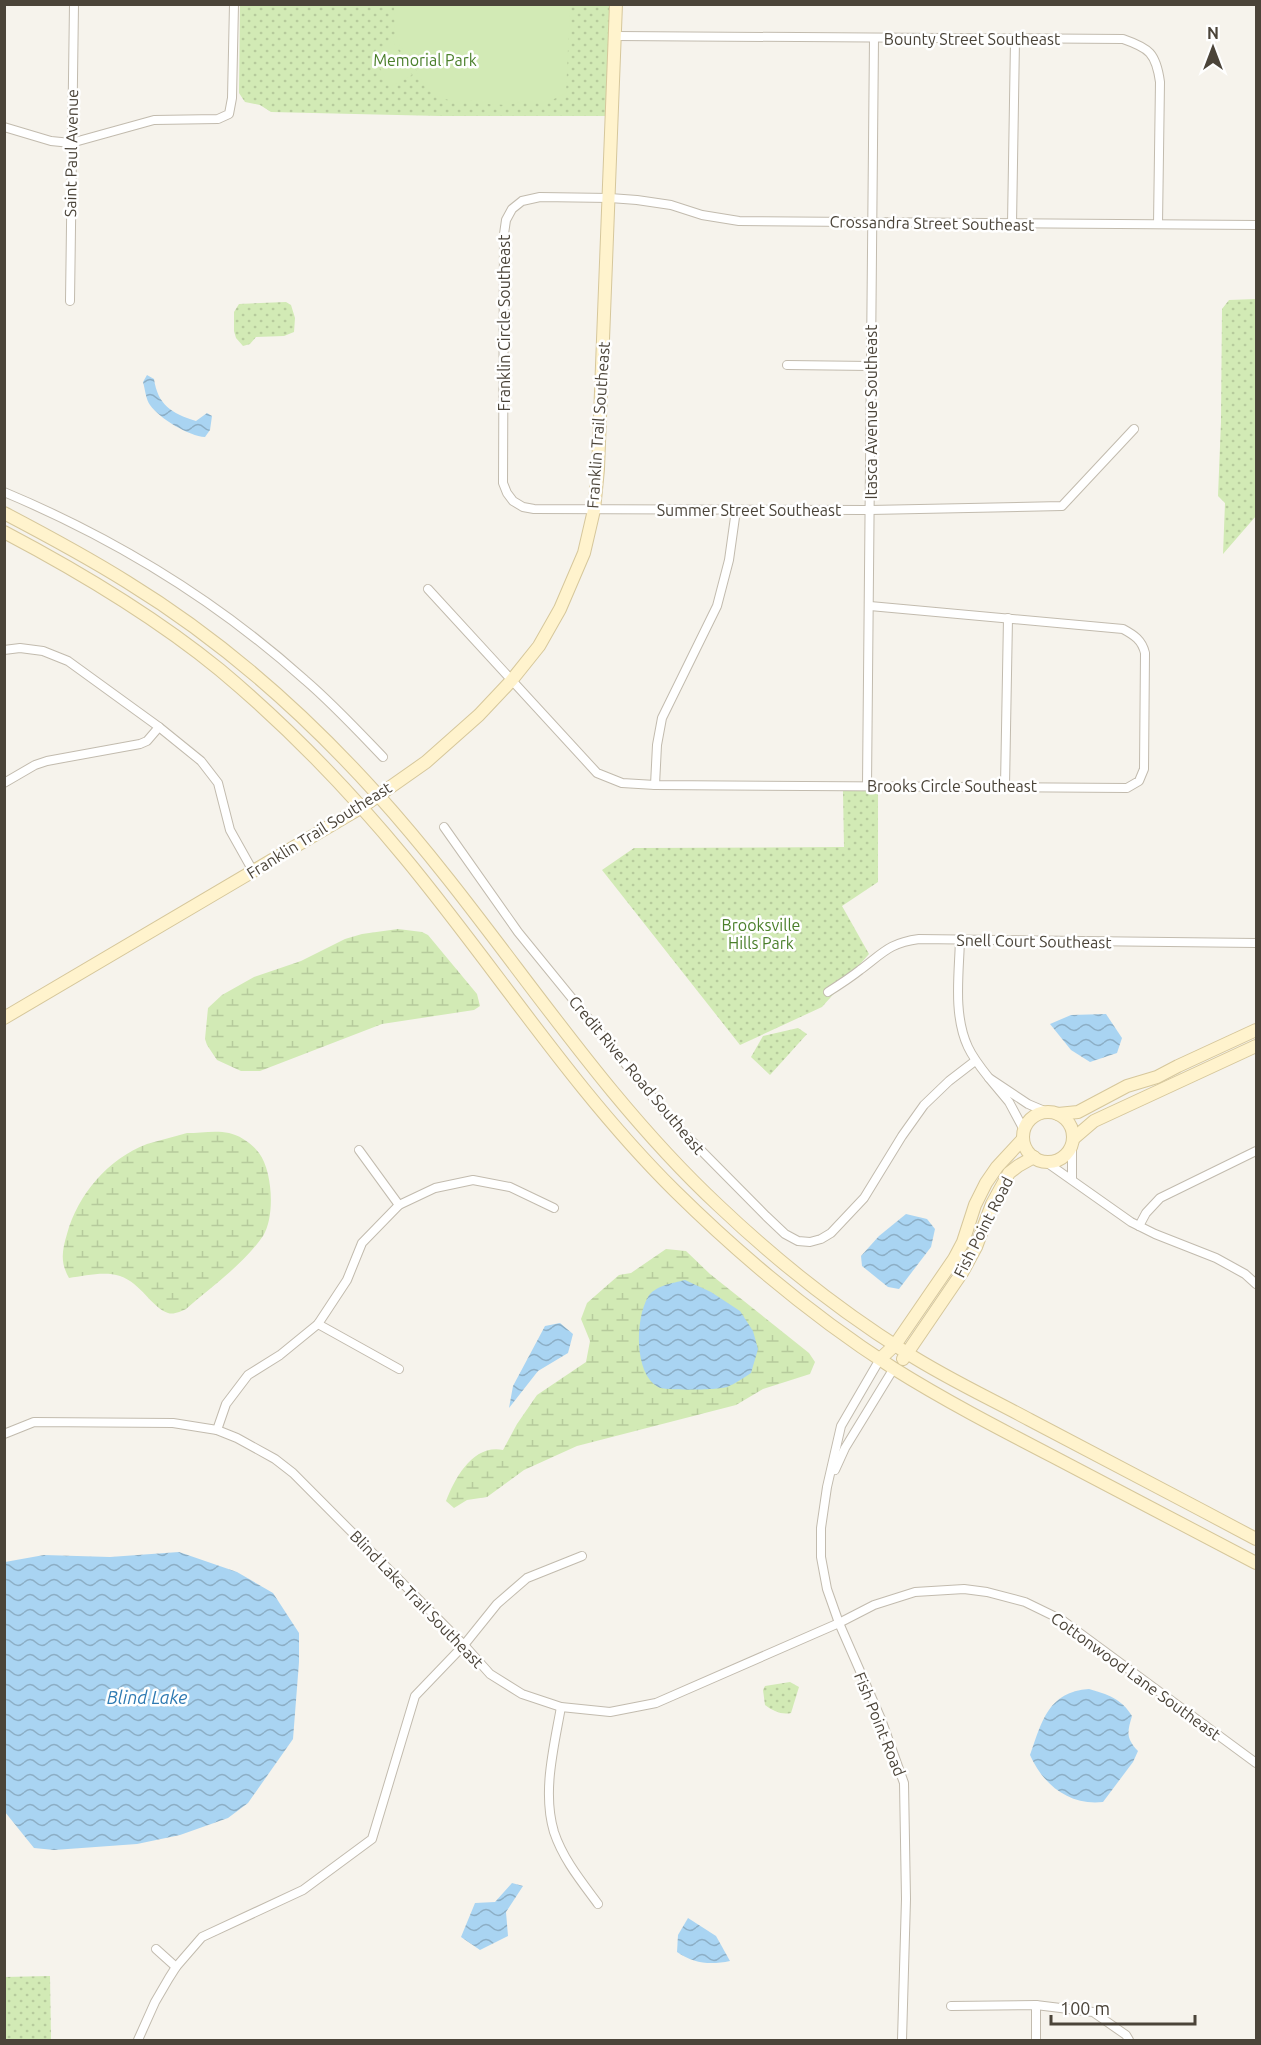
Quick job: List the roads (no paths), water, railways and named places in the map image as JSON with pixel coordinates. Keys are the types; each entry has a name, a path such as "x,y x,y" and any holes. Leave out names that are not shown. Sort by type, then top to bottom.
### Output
{"main road":[{"name":"Franklin Trail Southeast","path":"4,1018 362,807 426,762 479,715 511,681 539,646 560,609 584,552 594,510 598,469 610,198 616,4"},
{"path":"4,513 129,583 193,627 264,683 296,712 378,795 423,848 628,1111 687,1175 785,1264 908,1354 1257,1539"},
{"path":"4,532 118,597 156,622 219,669 300,744 362,807 407,861 612,1124 706,1221 764,1273 880,1359 970,1413 1257,1563"},
{"path":"1257,1030 1178,1065 1157,1077 1127,1086 1078,1112 1052,1113 1033,1117 1024,1134 1025,1146 1040,1160 1059,1159 1064,1156 1072,1142 1094,1121 1257,1047"},
{"path":"1052,1113 1069,1124 1072,1142"},
{"name":"Fish Point Road","path":"880,1359 895,1345 954,1259 986,1183 1024,1134"},
{"name":"Fish Point Road","path":"894,1368 908,1354 927,1322 963,1271 976,1247 992,1204 1009,1173 1018,1166 1040,1160"}],"street":[{"name":"Saint Paul Avenue","path":"70,301 74,4"},
{"path":"4,127 51,141 71,143 154,120 218,119 229,114 232,103 234,4"},
{"name":"Bounty Street Southeast","path":"616,36 1123,39 1149,50 1158,64 1160,82 1158,224"},
{"name":"Itasca Avenue Southeast","path":"867,786 874,38"},
{"path":"1012,224 1015,40"},
{"name":"Franklin Circle Southeast","path":"513,501 504,483 504,234 506,220 512,209 522,201 540,197 610,198"},
{"name":"Crossandra Street Southeast","path":"610,198 670,205 702,215 740,221 1257,225"},
{"path":"787,365 871,366"},
{"name":"Summer Street Southeast","path":"513,501 523,507 534,509 594,510 870,510 1062,506 1134,429"},
{"path":"4,492 143,561 204,600 306,680 383,757"},
{"path":"655,784 657,745 662,718 717,606 729,560 736,510"},
{"name":"Brooks Circle Southeast","path":"428,589 597,772 622,783 1127,788 1139,782 1144,769 1145,653 1143,645 1135,635 1123,629 870,606"},
{"path":"1005,786 1008,618"},
{"path":"4,650 20,648 43,651 68,661 159,727 201,761 218,783 230,830 254,871"},
{"path":"4,783 35,765 47,761 140,744 147,741 159,727"},
{"name":"Credit River Road Southeast","path":"444,827 518,932 672,1121 765,1216 785,1234 798,1241 810,1242 831,1233 864,1198 924,1105 949,1081 975,1061"},
{"name":"Snell Court Southeast","path":"828,992 860,971 890,946 918,939 1257,943"},
{"path":"960,940 960,1023 967,1045 975,1061 1009,1102 1024,1134"},
{"path":"989,1078 1028,1104 1052,1113"},
{"path":"1072,1142 1072,1179"},
{"path":"359,1150 399,1205"},
{"path":"1139,1226 1146,1213 1160,1198 1257,1151"},
{"path":"1040,1160 1072,1179 1139,1226 1216,1258 1245,1274 1257,1284"},
{"path":"217,1430 226,1404 248,1375 280,1355 318,1324 347,1280 362,1243 399,1205 435,1188 473,1180 510,1186 554,1208"},
{"path":"318,1324 399,1369"},
{"name":"Fish Point Road","path":"880,1359 841,1426 827,1487 822,1528 822,1557 827,1589 839,1623 884,1728 904,1784 906,1899 902,2040"},
{"name":"Fish Point Road","path":"827,1487 845,1448 894,1368"},
{"name":"Blind Lake Trail Southeast","path":"4,1434 34,1422 173,1423 217,1430 256,1448 293,1473 490,1674 522,1694 561,1707 610,1712 656,1703 839,1623"},
{"path":"138,2040 155,2002 176,1967 202,1937 303,1890 372,1839 416,1696 464,1646 497,1604 527,1578 582,1556"},
{"name":"Cottonwood Lane Southeast","path":"839,1623 874,1605 915,1592 964,1589 1010,1596 1062,1620 1257,1763"},
{"path":"561,1707 549,1790 554,1831 572,1870 598,1904"},
{"path":"156,1949 176,1967"},
{"path":"951,2006 1036,2005 1093,2012 1126,2035 1129,2040"},
{"path":"1036,2005 1036,2040"}],"water":[{"path":"147,375 154,379 162,402 179,415 196,421 207,413 212,416 210,430 205,437 183,430 168,421 150,405 143,382"},
{"path":"1106,1014 1122,1038 1117,1053 1090,1062 1071,1050 1050,1024 1071,1015"},
{"path":"906,1214 927,1219 935,1229 931,1247 899,1289 888,1287 862,1266 861,1256 879,1236"},
{"path":"685,1280 711,1292 740,1311 753,1331 758,1349 751,1373 727,1387 692,1390 663,1388 650,1380 644,1371 639,1332 648,1297 659,1288"},
{"path":"560,1323 573,1334 568,1353 538,1371 509,1408 513,1386 545,1326"},
{"name":"Blind Lake","path":"179,1552 237,1572 273,1593 299,1633 293,1739 248,1803 228,1818 180,1835 137,1844 54,1850 34,1848 5,1812 5,1562 44,1555 110,1557"},
{"path":"1089,1689 1114,1698 1128,1710 1132,1716 1130,1739 1138,1751 1133,1762 1103,1802 1080,1801 1059,1791 1042,1776 1030,1755 1043,1720 1055,1702 1075,1691"},
{"path":"512,1883 523,1886 506,1912 508,1936 480,1950 461,1937 475,1903 495,1902"},
{"path":"688,1918 716,1936 730,1961 703,1962 690,1959 677,1952 678,1935"}],"park label":[{"name":"Memorial Park","path":"425,60"},
{"name":"Brooksville Hills Park","path":"761,934"}]}
